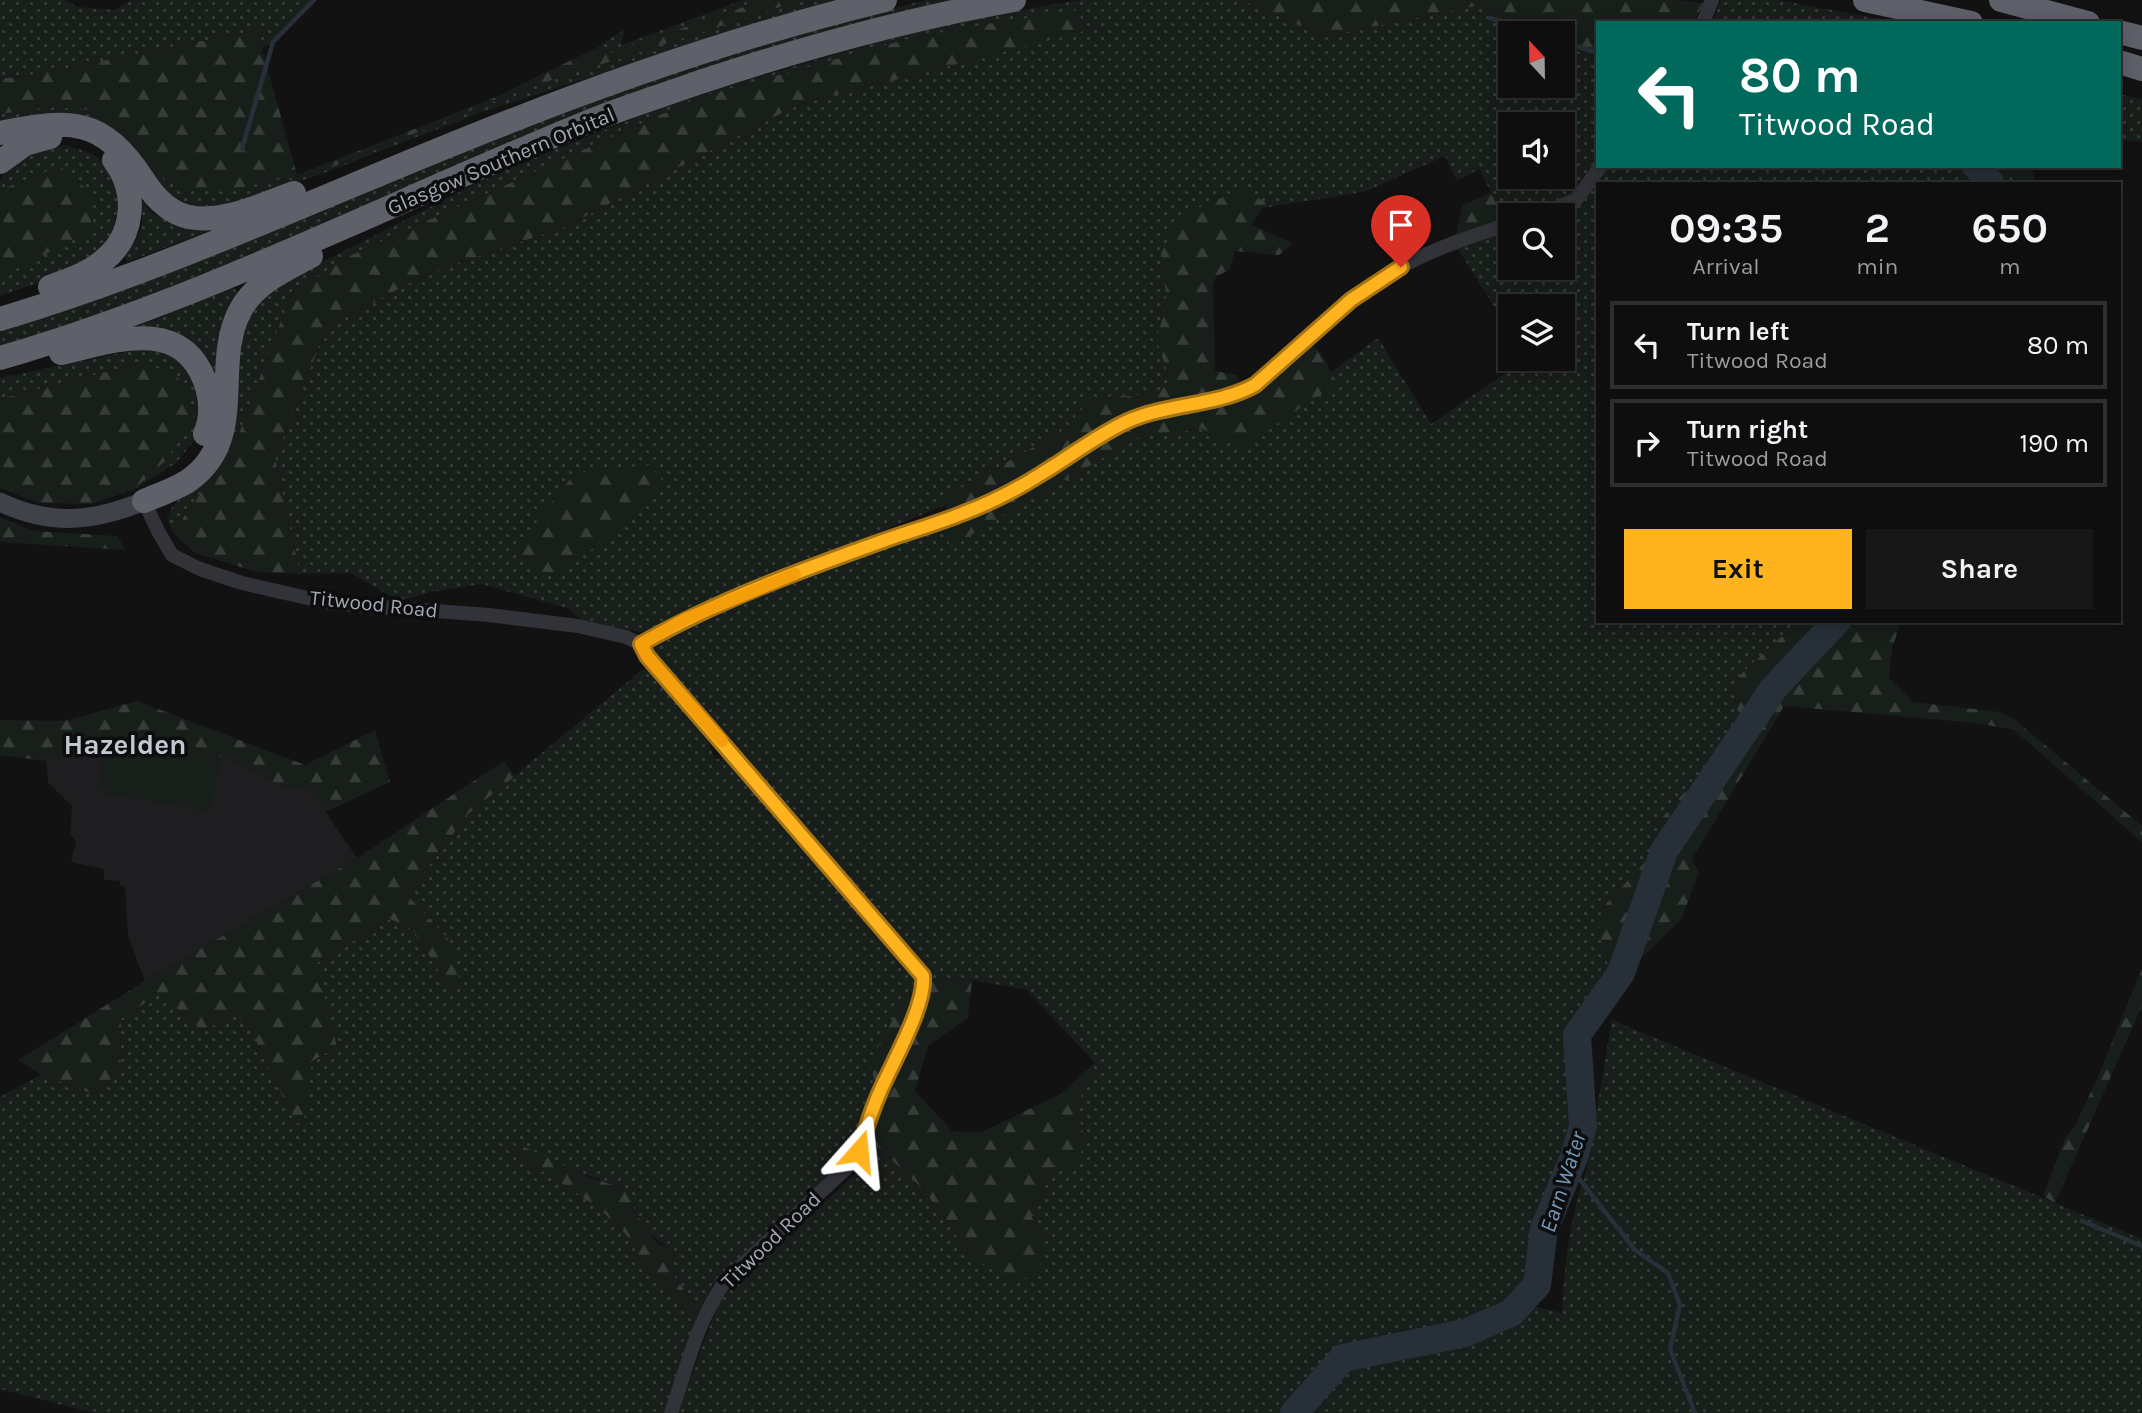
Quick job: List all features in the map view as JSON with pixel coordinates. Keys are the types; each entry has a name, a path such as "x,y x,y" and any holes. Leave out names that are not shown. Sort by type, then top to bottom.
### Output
{"highway":[{"name":"Glasgow Southern Orbital","path":"0,319 99,287 180,256 497,126 689,57 796,23 885,0"},
{"name":"Glasgow Southern Orbital","path":"0,358 72,335 196,289 585,123 751,65 909,22 1014,0"},
{"path":"1865,0 1962,21"},
{"path":"2001,0 2080,21"},
{"path":"2121,33 2142,38"},
{"path":"2121,63 2142,69"},
{"path":"0,133 65,124 99,133 126,156 163,204 181,214 203,218 234,212 497,126"},
{"path":"0,162 16,149 34,140 62,136 85,141 105,152 121,169 130,194 130,207 129,221 122,238 114,252 103,262 75,277 0,306"},
{"path":"144,501 189,481 215,450 226,419 230,342 240,310 262,284 460,176"},
{"path":"0,365 149,337 178,346 192,358 208,390 211,415 208,427 203,441 187,460 144,501"}],"street":[{"path":"1704,21 1712,0"},
{"path":"1568,203 1576,200 1600,168"},
{"path":"641,644 685,619 745,593 881,541 961,514 1040,475 1127,422 1164,408 1241,393 1255,385 1351,300 1397,269 1498,229"},
{"path":"0,502 33,515 72,519 112,513 144,501"},
{"name":"Titwood Road","path":"144,501 172,555 200,569 242,583 329,603 489,615 578,625 641,644 647,656 923,976 924,987 917,1011 878,1096 859,1151 853,1161 727,1279 718,1291 671,1413"}],"shaded area":[{"path":"108,735 222,757 284,787 311,790 357,858 145,981 128,936 125,887 120,885 120,881 104,880 104,869 71,862 76,841 70,835 72,806 48,782 46,761 93,748"}],"green space":[{"path":"0,0 65,0 78,7 115,10 131,0 314,0 273,42 262,48 257,30 38,74 0,79"},
{"path":"743,0 764,0 611,53 596,48 625,29 621,45"},
{"path":"764,0 802,0 524,89 320,172 217,192 179,187 152,172 116,130 90,110 51,107 0,114 0,79 38,74 257,30 297,175 496,97 596,48 611,53"},
{"path":"802,0 838,0 482,112 321,174 240,201 197,209 177,202 118,137 0,126 0,114 47,108 83,108 108,123 152,172 270,182 320,172 524,89"},
{"path":"925,0 961,0 275,245 120,307 0,347 0,332 126,289 525,126 718,56"},
{"path":"1080,0 1241,0 1326,36 1481,5 1506,21 1498,21 1498,98 1575,98 1575,50 1596,56 1596,162 1572,195 1550,203 1498,203 1498,206 1479,169 1457,181 1445,156 1364,192 1262,208 1266,202 1161,254 1167,304 1157,339 1170,380 1160,392 1092,398 1064,430 946,497 946,505 681,612 656,628 640,632 583,621 567,608 481,584 431,592 399,601 351,573 300,574 275,459 326,328 426,274 565,227 797,105 1089,29 1075,11 700,97 350,256 291,294 237,439 173,533 167,518 172,507 214,462 238,336 267,290 501,171 682,99 908,33"},
{"path":"1241,0 1676,0 1703,3 1695,21 1596,21 1596,56 1575,50 1575,21 1506,21 1481,5 1326,36"},
{"path":"1721,0 1778,0 1890,21 1713,21"},
{"path":"1075,10 1089,30 797,105 565,227 426,274 326,328 275,459 300,574 257,572 195,553 173,533 237,439 291,294 350,256 700,97 915,37"},
{"path":"2121,94 2142,99 2142,142 2121,140"},
{"path":"67,145 97,157 109,169 117,194 116,220 112,233 99,254 91,260 67,272 0,296 0,180 21,160 38,152"},
{"path":"59,166 88,193 92,209 89,232 0,277 0,190"},
{"path":"1609,168 1960,168 1969,182 1598,182"},
{"path":"1988,168 2032,168 2035,182 1998,182"},
{"path":"1596,185 1596,623 1796,623 1739,676 1735,706 1743,720 1718,762 1714,759 1661,819 1649,859 1603,907 1603,942 1611,978 1572,1031 1577,1112 1572,1144 1537,1230 1526,1285 1514,1301 1562,1313 1569,1242 1586,1172 1612,1020 2142,1239 2142,1413 677,1413 721,1297 853,1176 875,1145 924,1190 972,1257 1042,1238 1032,1217 1054,1163 1086,1142 1076,1110 1095,1063 1027,990 972,980 932,979 718,724 655,655 654,648 687,624 948,525 950,546 1146,433 1177,433 1201,428 1336,383 1331,372 1378,338 1431,424 1508,371 1575,371 1575,294 1498,294 1498,313 1458,249 1498,235 1498,280 1575,280 1575,207"},
{"path":"1240,190 1267,202 1251,225 1293,243 1279,255 1235,251 1229,270 1216,277 1213,285 1215,371 1237,375 1241,392 1305,339 1321,353 1337,383 1240,449 1201,428 1177,433 1146,433 950,547 945,497 1064,430 1092,397 1160,392 1170,379 1156,339 1167,304 1161,254 1177,221 1193,210"},
{"path":"1491,192 1498,206 1498,222 1456,237 1462,206"},
{"path":"137,194 153,214 215,229 127,262 125,257 136,240 142,221"},
{"path":"232,287 239,293 220,332 216,374 201,350 181,336 157,330 130,328 154,320"},
{"path":"149,347 174,353 202,390 198,436 176,463 133,490 165,461 134,365 0,399 0,378"},
{"path":"134,365 160,368 169,372 177,377 188,394 194,420 165,461 133,490 91,504 39,503 0,488 0,399"},
{"path":"649,465 667,486 560,574 533,570 518,552 540,516 575,473"},
{"path":"0,517 34,531 117,536 126,550 0,542"},
{"path":"1796,623 1900,623 1892,649 1889,678 1913,702 2000,712 2014,719 2142,826 2142,842 2014,730 1977,723 1784,706 1692,859 1699,872 1681,920 1637,962 1611,978 1603,942 1597,936 1603,907 1648,859 1661,819 1714,759 1718,761 1743,720 1735,706 1739,676"},
{"path":"648,665 704,731 715,759 730,758 921,979 855,1126 861,1131 845,1160 712,1286 700,1311 667,1266 676,1252 666,1247 644,1226 626,1189 504,1145 604,1213 620,1228 632,1243 638,1258 695,1324 664,1413 94,1413 0,1389 0,1097 41,1075 93,1094 120,1072 121,1019 160,992 202,1031 235,1014 249,1026 296,1123 312,1061 337,1047 316,963 390,919 412,929 449,987 450,941 407,895 468,814"},
{"path":"137,701 305,765 375,730 390,782 325,812 311,791 284,787 222,757 108,735 93,748 46,761 0,755 0,720 64,721"},
{"path":"108,735 222,757 210,812 97,792"},
{"path":"504,761 515,776 468,814 407,895 450,941 460,982 449,987 412,929 390,919 317,963 337,1047 312,1061 304,1120 296,1124 249,1026 235,1014 202,1031 160,993 121,1019 120,1072 93,1094 41,1075 18,1060 145,981 357,858"},
{"path":"2142,968 2142,1006 2055,1203 2043,1196 2065,1138 2075,1125 2097,1079"},
{"path":"915,979 972,980 968,1018 928,1046 915,1091 952,1131 980,1133 1060,1094 1095,1063 1076,1110 1086,1142 1072,1170 1054,1164 1032,1217 1042,1238 1040,1272 1014,1283 972,1257 924,1190 855,1126 875,1081 869,1063"},
{"path":"503,1145 522,1146 589,1177 626,1189 638,1200 633,1210 656,1242 676,1252 667,1267 700,1311 695,1324 638,1258 632,1243 620,1228 604,1213"}],"waterway":[{"path":"242,149 273,42 314,0"},
{"path":"1490,18 1499,21"},
{"path":"1575,46 1596,52"},
{"name":"Earn Water","path":"1978,168 1989,182"},
{"name":"Earn Water","path":"1294,1413 1343,1358 1465,1333 1511,1313 1537,1285 1544,1229 1574,1157 1583,1126 1577,1035 1621,973 1664,851 1773,689 1835,623"},
{"path":"1570,1167 1635,1250 1668,1273 1680,1305 1670,1349 1695,1413"},
{"path":"2082,1221 2142,1246"}],"slow traffic":[{"path":"722,741 647,656 641,644 685,619 795,574"}],"district":[{"name":"Hazelden","path":"125,744"}],"route":[{"path":"859,1151 878,1096 917,1011 924,987 923,976 647,656 641,644 685,619 745,593 881,541 961,514 1040,475 1127,422 1164,408 1241,393 1278,366 1351,300 1401,267"}]}
